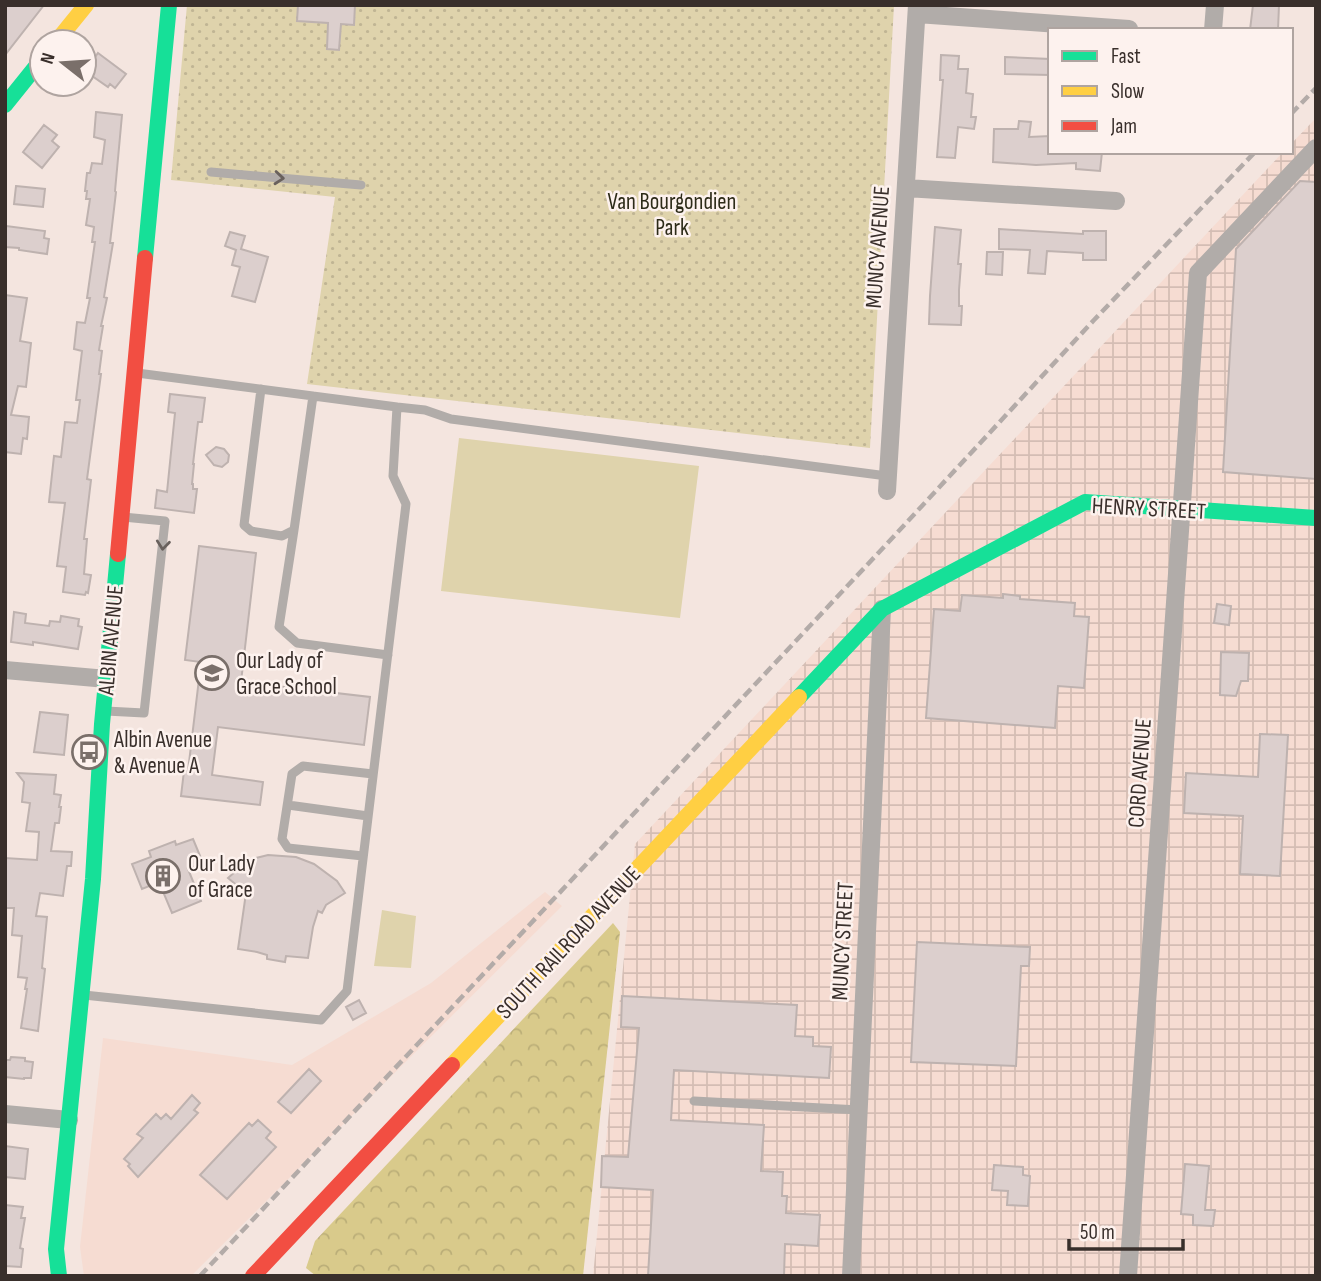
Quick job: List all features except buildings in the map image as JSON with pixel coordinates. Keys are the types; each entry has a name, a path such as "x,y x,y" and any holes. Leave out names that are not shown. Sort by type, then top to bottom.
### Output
{"street":[{"path":"67,28 86,5"},
{"name":"ALBIN AVENUE","path":"59,1276 56,1249 93,878 103,710 169,5"},
{"path":"1213,28 1215,5"},
{"path":"917,10 1118,28"},
{"name":"MUNCY AVENUE","path":"887,484 917,10"},
{"path":"5,105 28,76"},
{"name":"CORD AVENUE","path":"1128,1276 1198,273 1316,148"},
{"path":"906,188 1116,201"},
{"name":"HENRY STREET","path":"882,609 1086,502 1316,518"},
{"name":"MUNCY STREET","path":"851,1276 882,609"},
{"name":"SOUTH RAILROAD AVENUE","path":"253,1276 882,609"},
{"path":"5,670 107,679"},
{"path":"5,1114 69,1120"}],"lane":[{"path":"211,172 361,185"},
{"path":"135,373 425,410 451,419 887,484"},
{"path":"261,389 244,525 251,531 282,536 294,530"},
{"path":"313,396 279,628 297,643 388,655"},
{"path":"82,995 321,1020 347,991 406,504 393,476 397,407"},
{"path":"103,710 144,713 165,521 121,517"},
{"path":"363,856 288,848 282,839 292,774 303,766 373,774"},
{"path":"288,805 368,816"},
{"path":"694,1101 859,1110"}],"shaded area":[{"path":"1316,118 1316,1276 593,1276 635,844 1281,154 1293,154 1293,142"},
{"path":"545,892 562,906 191,1276 84,1276 80,1247 103,1038 292,1065 431,983"}],"green space":[{"name":"Van Bourgondien Park","path":"187,5 894,5 870,448 307,384 335,197 171,180"},
{"path":"459,438 699,466 680,618 441,591"},
{"path":"382,910 416,916 411,968 374,966"},
{"path":"613,923 620,932 583,1276 316,1276 306,1268 315,1241"}],"railway":[{"path":"1293,112 1316,88"},
{"path":"200,1276 1094,320 1253,154"}],"traffic: fast":[{"path":"145,258 169,5"},
{"path":"5,105 28,76"},
{"path":"799,697 882,609 1085,502 1316,518"},
{"path":"59,1276 56,1249 93,879 102,724 118,554"}],"traffic: slow":[{"path":"67,28 86,5"},
{"path":"452,1065 799,697"}],"traffic: jam":[{"path":"118,554 145,258"},
{"path":"253,1276 452,1065"}],"place":[{"name":"Our Lady of Grace School","path":"212,673"},
{"name":"Albin Avenue & Avenue A","path":"89,752"},
{"name":"Our Lady of Grace","path":"163,876"}]}
